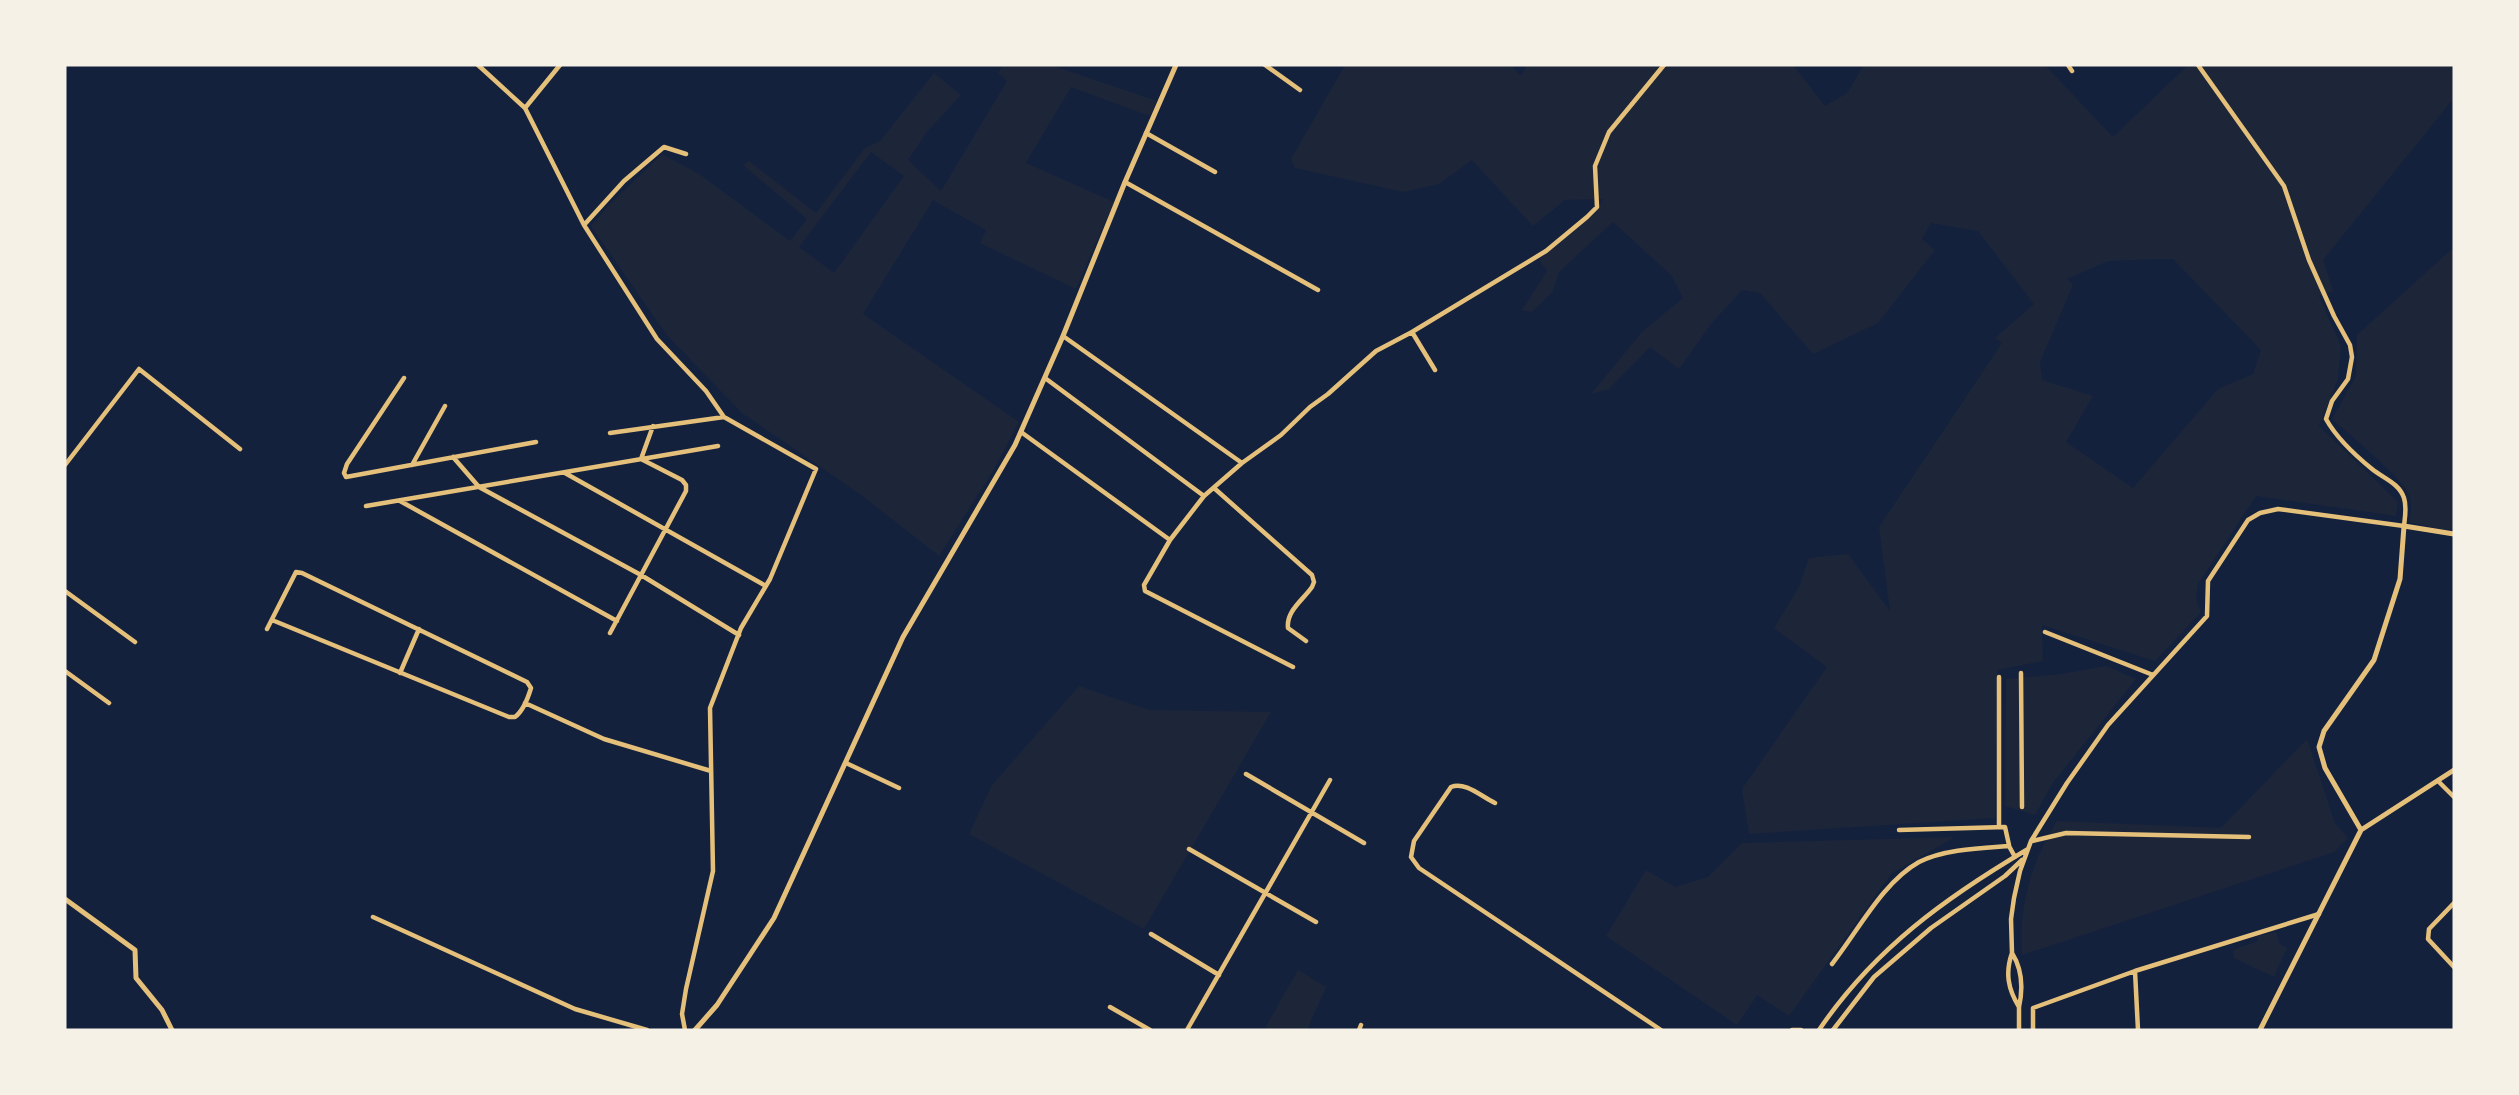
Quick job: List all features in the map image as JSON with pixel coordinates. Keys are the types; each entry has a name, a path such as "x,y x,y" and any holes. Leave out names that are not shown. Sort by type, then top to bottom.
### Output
{"street":[{"path":"478,65 525,107 584,225 657,340 706,391 724,417 816,469 766,586 739,635 710,708 713,877 686,989 682,1014 685,1030"},
{"path":"525,107 559,65"},
{"path":"695,1030 717,1005 774,918 903,637 1021,432 1176,65"},
{"path":"1265,65 1300,90"},
{"path":"1293,667 1145,591 1144,584 1170,540 1205,496 1242,463 1282,435 1310,407 1376,351 1546,251 1587,217 1597,207 1595,166 1609,132 1664,65"},
{"path":"2068,65 2072,71"},
{"path":"2198,65 2284,186 2309,260 2350,345 2352,357 2348,379 2332,401 2326,419 2331,428 2371,468 2395,485 2401,492 2406,508 2400,579 2374,660 2324,732 2319,747 2325,768 2361,830"},
{"path":"1146,133 1215,172"},
{"path":"584,225 624,181 664,147 686,154"},
{"path":"1125,182 1318,290"},
{"path":"1412,332 1435,370"},
{"path":"1063,337 1242,463"},
{"path":"65,465 139,369 240,449"},
{"path":"404,378 347,464 344,473 346,477 536,442"},
{"path":"1045,378 1205,496"},
{"path":"412,465 446,406"},
{"path":"610,433 724,417"},
{"path":"640,459 653,426"},
{"path":"1021,432 1170,540"},
{"path":"366,506 718,446"},
{"path":"453,457 479,487 641,575 739,635"},
{"path":"610,633 684,497 686,485 682,480 640,459"},
{"path":"564,472 766,586"},
{"path":"1214,488 1312,575 1312,587 1287,621 1288,628 1306,641"},
{"path":"399,500 617,621"},
{"path":"2019,1007 2010,992 2008,964 2012,953 2011,919 2014,898 2031,842 2067,783 2108,725 2207,616 2208,581 2248,520 2260,513 2278,509 2454,534"},
{"path":"267,629 296,572 309,575 527,682 531,688 520,713 509,717 272,620"},
{"path":"65,591 135,642"},
{"path":"400,673 419,629"},
{"path":"2045,632 2153,675"},
{"path":"65,671 109,703"},
{"path":"2021,673 2022,807"},
{"path":"1999,677 1999,827"},
{"path":"525,702 604,739 710,771"},
{"path":"846,763 899,788"},
{"path":"2260,1030 2361,830 2454,770"},
{"path":"1245,774 1364,842"},
{"path":"1187,1030 1330,780"},
{"path":"2438,781 2454,797"},
{"path":"1495,803 1465,787 1451,787 1414,841 1411,857 1661,1030"},
{"path":"1899,830 2005,827 2009,846 2015,857"},
{"path":"2031,842 2066,833 2249,837"},
{"path":"1832,964 1899,876 1922,861 1966,849 2009,846"},
{"path":"1189,849 1317,922"},
{"path":"1819,1030 1842,996 1881,955 1916,924 1982,876 2028,849"},
{"path":"1833,1030 1874,977 1931,928 2005,876 2025,857"},
{"path":"65,898 135,950 136,978 162,1010 172,1030"},
{"path":"2454,903 2429,929 2428,939 2454,967"},
{"path":"2033,1030 2033,1008 2135,971 2319,914"},
{"path":"373,917 575,1009 647,1030"},
{"path":"1151,934 1219,975"},
{"path":"2012,953 2018,962 2021,979 2019,1030"},
{"path":"2135,971 2138,1030"},
{"path":"1110,1007 1150,1030"},
{"path":"1792,1030 1801,1030"}],"shaded area":[{"path":"1003,65 1051,65 1157,101 1150,116 1071,87 1026,163 1114,202 1076,289 980,243 986,230 933,200 863,314 1019,422 993,471 939,556 860,494 742,413 666,334 591,226 662,154 699,174 790,241 807,219 743,165 749,161 816,213 865,148 880,141 934,73 961,95 926,133 908,160 941,191 1007,81 998,73","holes":["871,152 904,176 834,273 799,247"]},
{"path":"1345,65 1510,65 1521,76 1527,65 1793,65 1825,106 1847,93 1864,65 2045,65 2113,137 2188,65 2454,65 2454,98 2323,260 2333,291 2319,296 2341,346 2338,379 2319,426 2398,502 2396,516 2256,496 2198,584 2196,599 2201,612 2155,661 2042,625 2043,661 1997,670 1995,818 1749,834 1742,789 1827,667 1774,628 1799,587 1809,558 1848,554 1890,611 1879,527 2002,343 1995,338 2034,304 1978,231 1931,223 1922,239 1935,250 1878,323 1813,354 1760,293 1742,290 1711,324 1679,369 1650,347 1609,389 1591,394 1642,332 1683,298 1672,276 1613,222 1559,272 1553,291 1532,312 1522,310 1547,271 1539,260 1597,211 1603,199 1565,200 1533,226 1472,160 1439,184 1403,192 1295,168 1291,159","holes":["2173,259 2261,350 2253,374 2218,389 2133,488 2066,442 2093,396 2042,380 2040,362 2073,285 2067,279 2108,261"]},
{"path":"2454,247 2454,529 2443,530 2409,522 2411,501 2404,487 2332,419 2356,376 2357,335"},
{"path":"2106,666 2136,679 2052,784 2035,815 2005,806 2006,679 2061,674"},
{"path":"1079,686 1149,710 1271,712 1144,929 969,834 992,785"},
{"path":"2307,739 2335,823 2348,838 2334,852 2022,955 2022,920 2029,885 2040,852 2057,821 2221,828"},
{"path":"1955,837 1892,873 1789,1016 1757,995 1737,1025 1606,936 1646,870 1675,887 1708,877 1742,843"},
{"path":"2276,932 2280,944 2287,948 2274,977 2234,958 2233,950 2258,941 2257,936"},
{"path":"1298,970 1326,987 1307,1030 1264,1030"}]}
